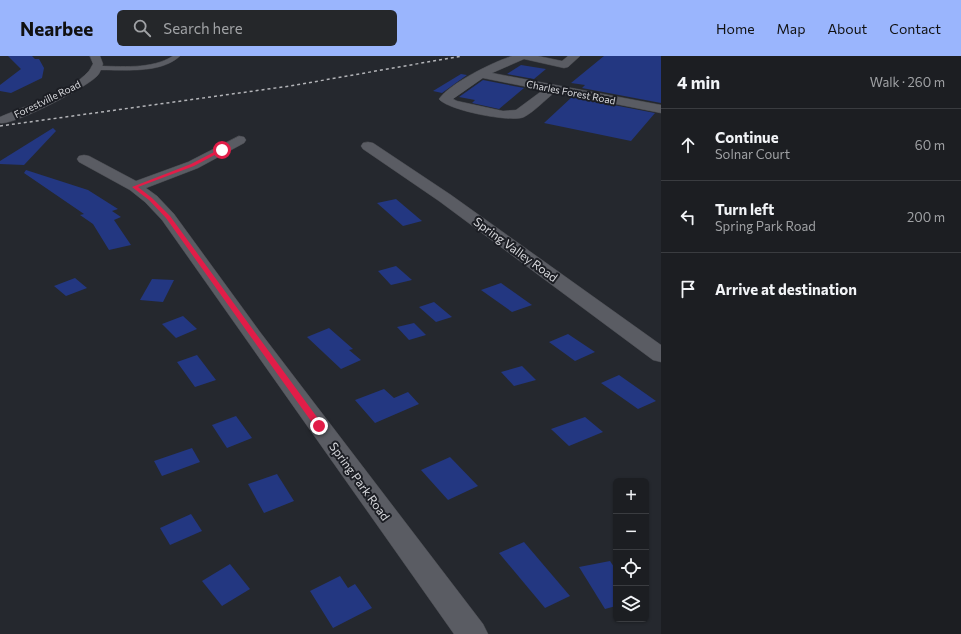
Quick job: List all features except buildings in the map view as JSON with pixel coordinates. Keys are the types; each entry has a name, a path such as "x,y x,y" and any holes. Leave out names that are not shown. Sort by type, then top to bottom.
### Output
{"street":[{"path":"554,88 523,112 515,115 503,115 453,104 445,99 481,74 508,60 523,56 564,65 575,56"},
{"name":"Forestville Road","path":"3,120 47,101 80,84 93,74 96,62"},
{"name":"Charles Forest Road","path":"481,74 661,109"},
{"path":"135,187 193,165 239,140"},
{"name":"Spring Valley Road","path":"368,146 445,198 661,355"},
{"name":"Spring Park Road","path":"84,159 135,187 150,199 168,217 253,336 472,634"}],"lane":[{"path":"96,62 153,66 172,60 177,56"}],"railway":[{"path":"0,126 290,86 462,56"}],"route":[{"path":"222,150 193,165 135,187 150,199 168,217 319,426"}]}
